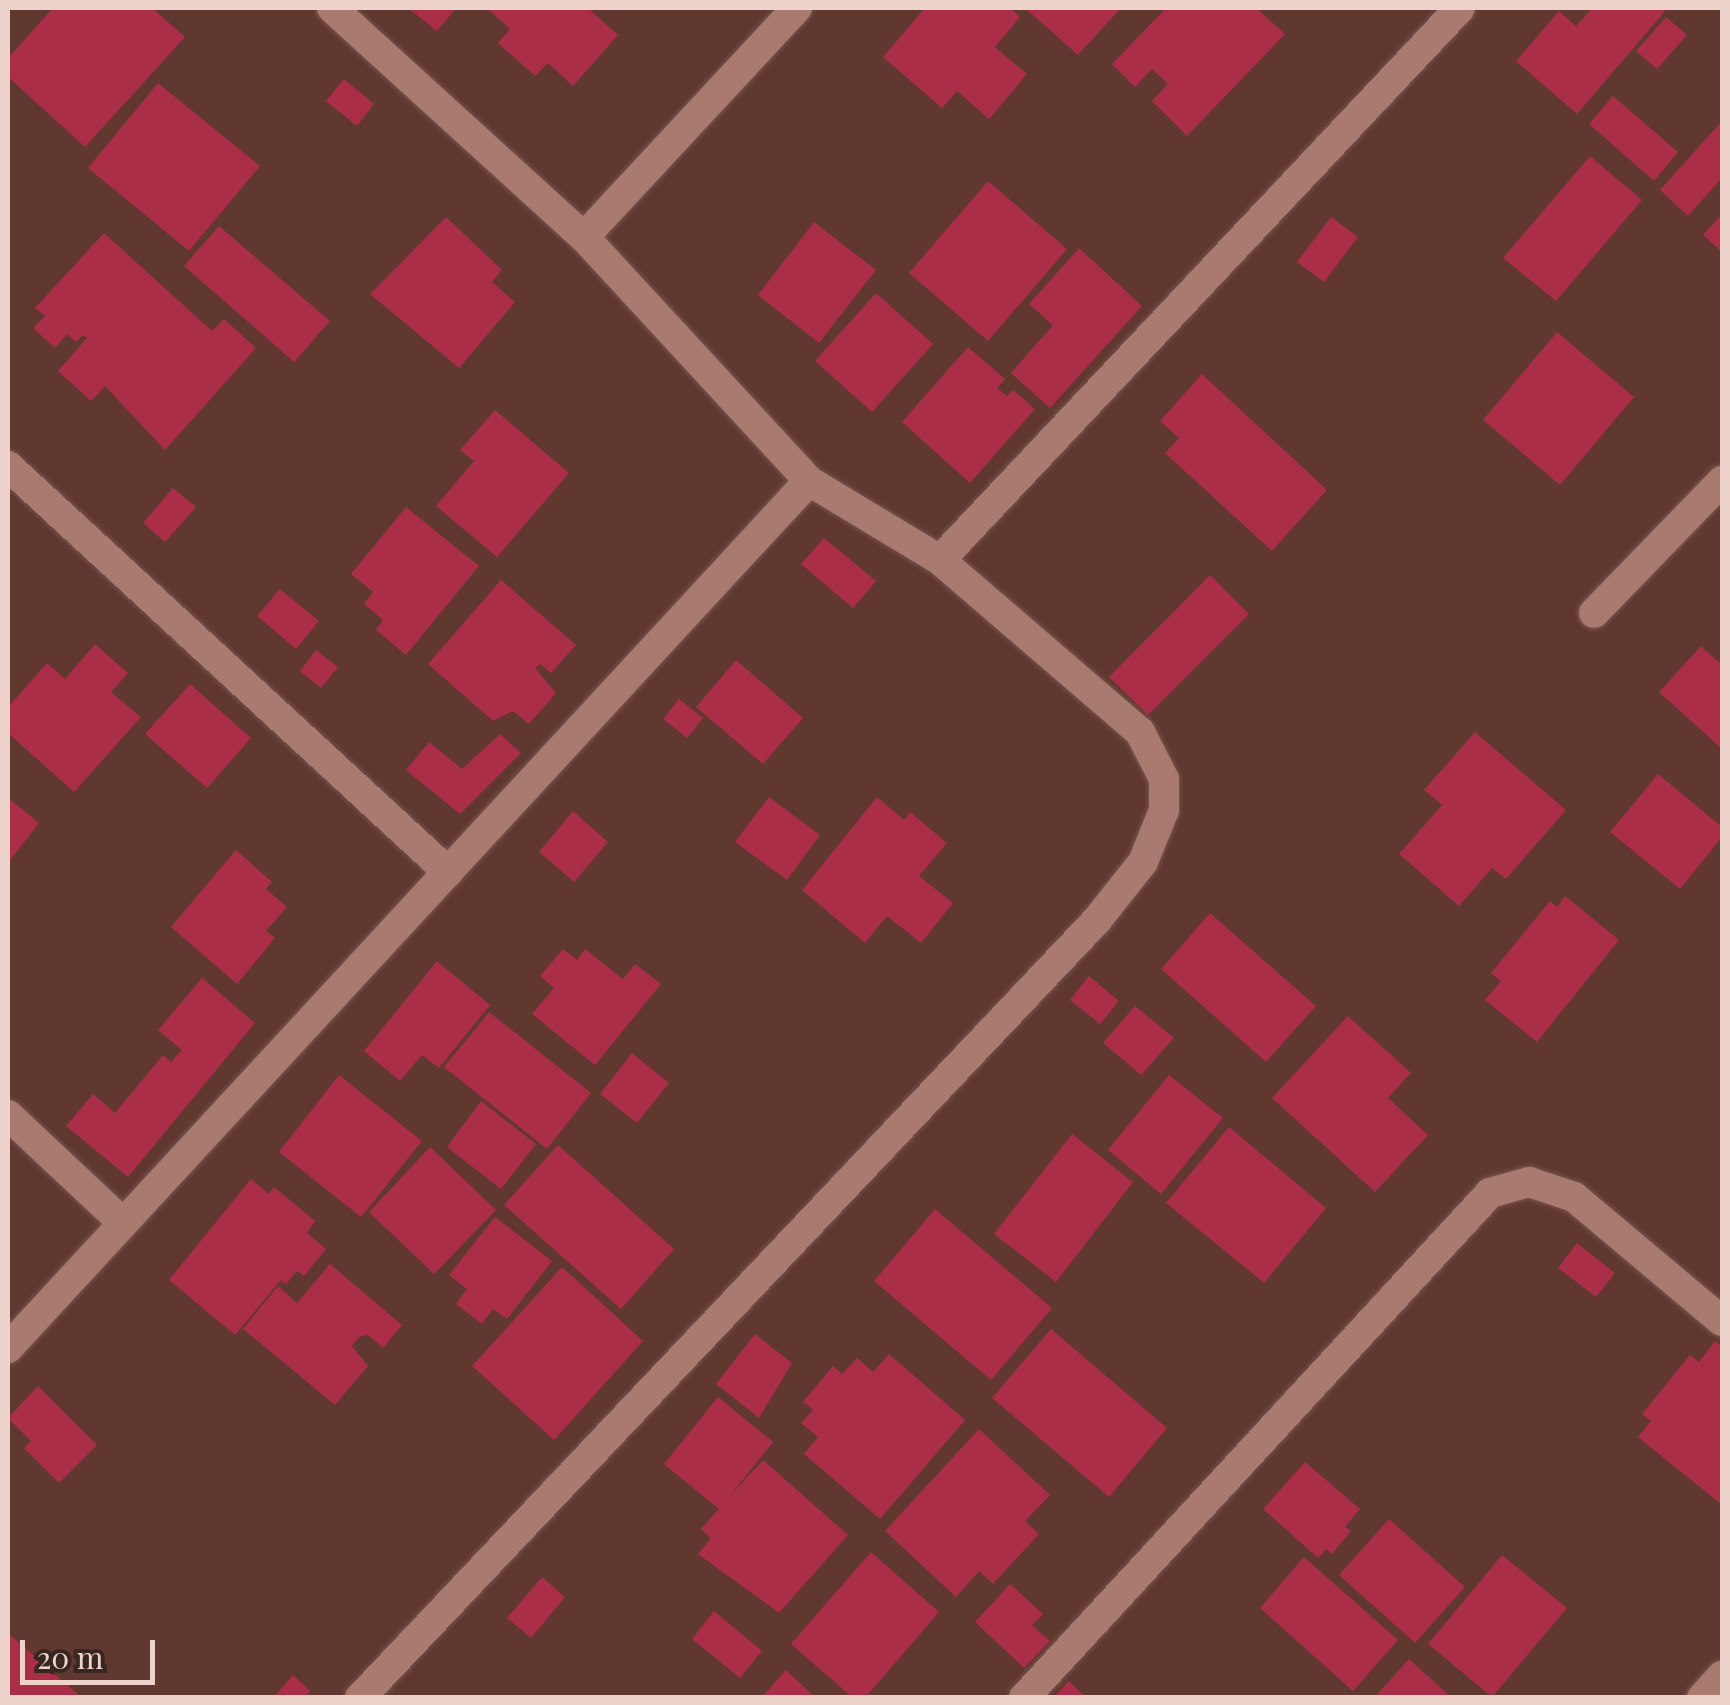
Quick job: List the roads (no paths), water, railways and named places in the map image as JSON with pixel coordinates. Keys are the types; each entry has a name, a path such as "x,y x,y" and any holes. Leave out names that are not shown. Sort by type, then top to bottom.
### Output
{"street":[{"path":"332,8 584,237 808,480 940,560 1140,732 1164,780 1164,810 1143,862 1084,934 360,1698"},
{"path":"584,237 797,8"},
{"path":"940,560 1460,8"},
{"path":"8,466 448,872"},
{"path":"8,1348 808,480"},
{"path":"1594,613 1722,481"},
{"path":"8,1115 122,1222"},
{"path":"1024,1698 1490,1193 1529,1182 1574,1197 1722,1321"},
{"path":"1702,1698 1722,1676"}]}
